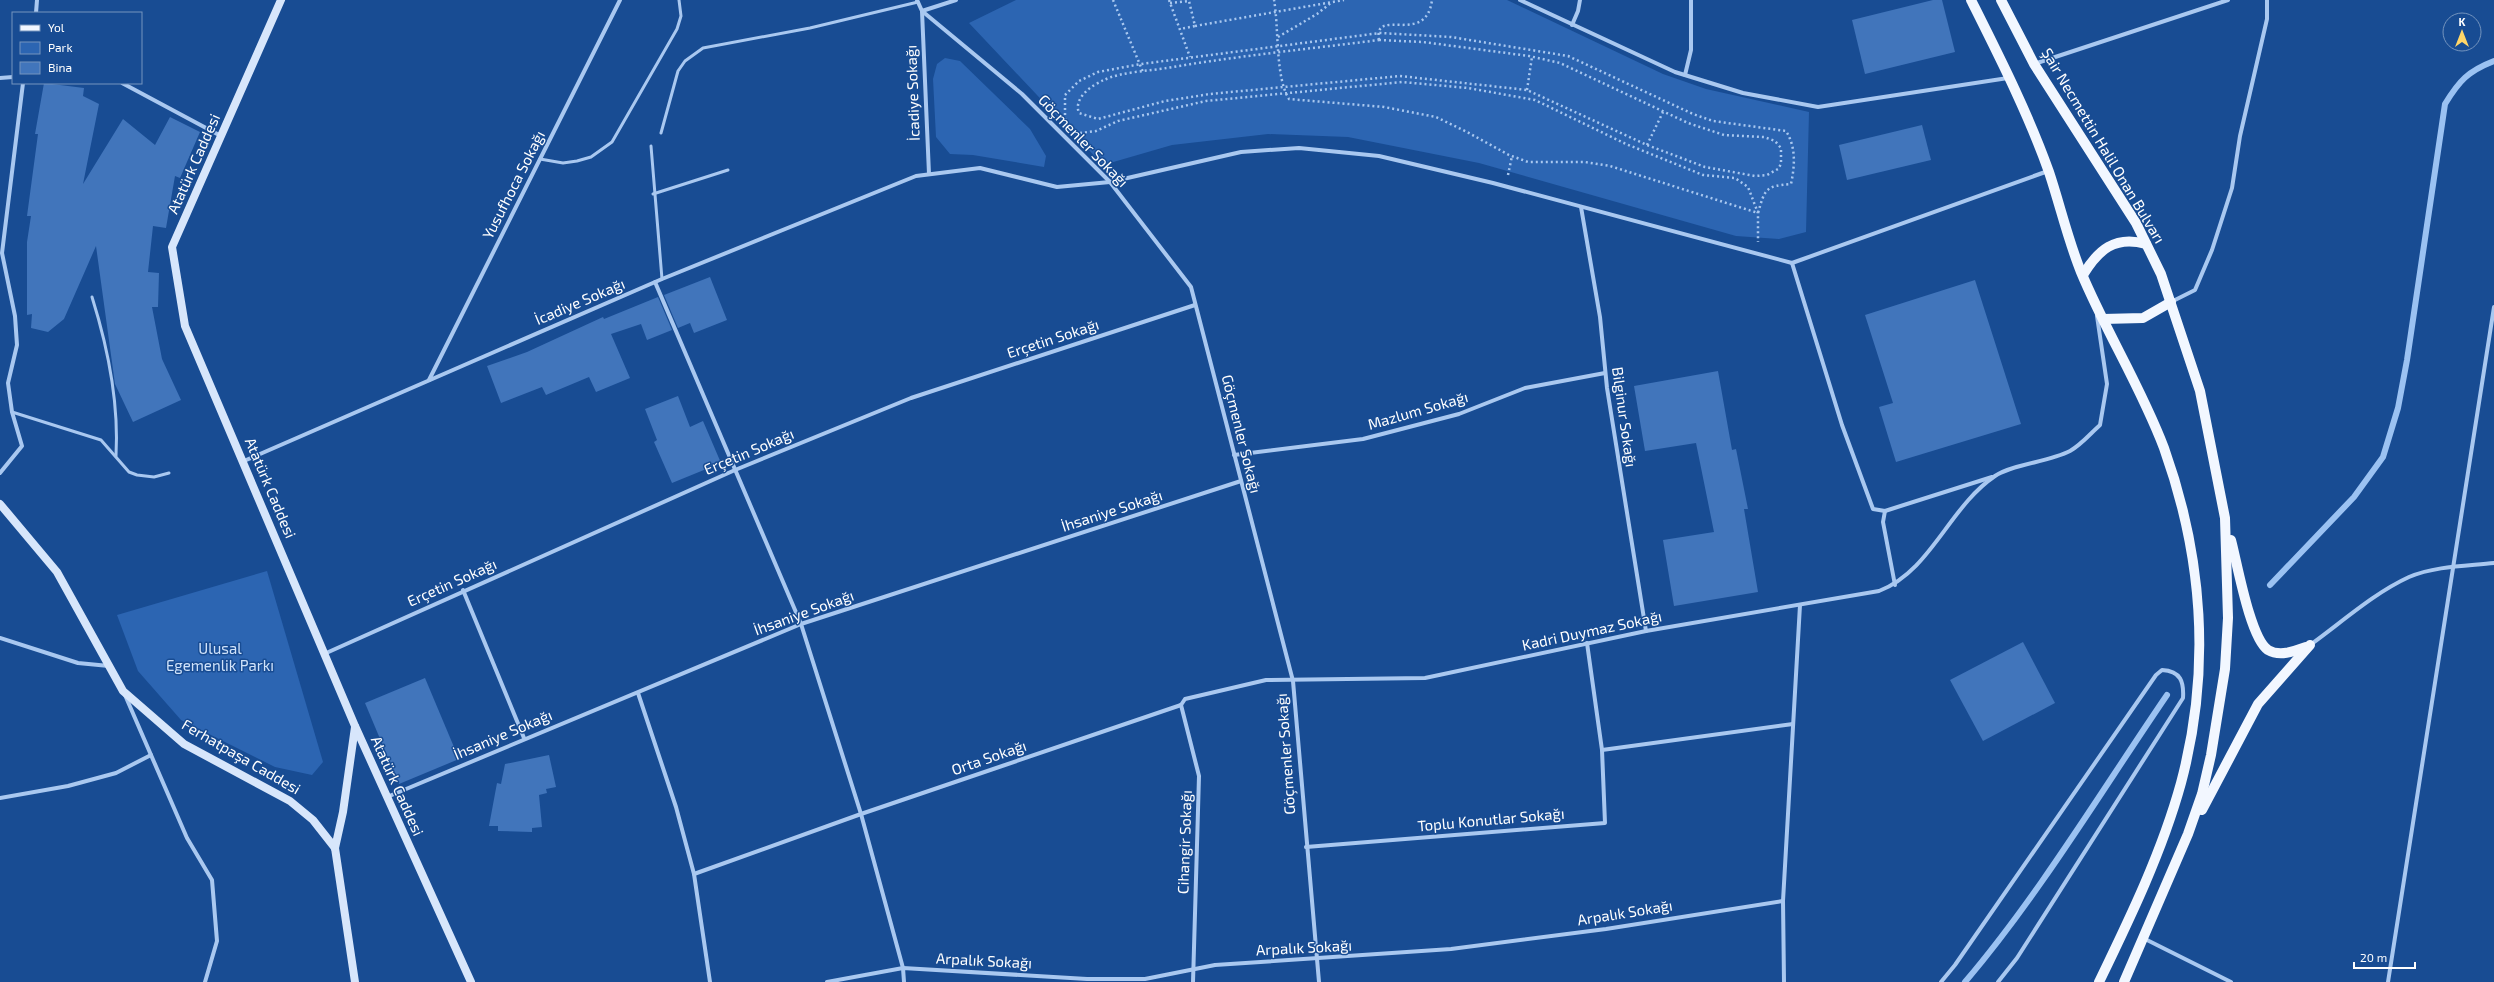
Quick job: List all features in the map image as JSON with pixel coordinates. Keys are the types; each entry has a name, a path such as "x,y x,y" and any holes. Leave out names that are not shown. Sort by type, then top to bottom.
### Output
{"main road":[{"name":"Atatürk Caddesi","path":"281,0 172,247 185,326 244,461 355,726 471,982"},
{"path":"1971,0 2010,77 2048,171 2083,275 2096,306 2149,413 2176,486 2194,558 2199,601 2199,666 2196,708 2181,784 2146,878 2100,982"},
{"name":"Şair Necmettin Halil Onan Bulvarı","path":"2001,0 2034,64 2132,217 2161,274 2200,392 2225,518 2228,618 2225,669 2211,755 2202,794 2188,834 2145,939 2124,982"},
{"path":"2083,275 2094,257 2105,248 2119,242 2134,240 2146,244"},
{"path":"2103,319 2143,318 2171,302"},
{"name":"Ferhatpaşa Caddesi","path":"0,504 57,572 123,691 184,744 290,801 313,820 335,848 355,982"},
{"path":"2225,518 2253,628 2260,643 2269,650 2281,653 2292,652 2310,645"},
{"path":"2188,834 2258,704 2310,645"},
{"path":"335,848 343,812 355,726"}],"street":[{"path":"36,12 37,0"},
{"name":"Yusufhoca Sokağı","path":"429,380 620,0"},
{"path":"922,11 956,0"},
{"path":"1520,0 1684,75 1743,93 1818,107 2010,77"},
{"path":"1572,25 1578,11 1580,0"},
{"path":"1684,75 1691,50 1691,0"},
{"path":"2034,64 2228,0"},
{"path":"2171,302 2195,290 2212,250 2230,195 2240,136 2267,18 2267,0"},
{"name":"Göçmenler Sokağı","path":"918,1 922,11 1022,94 1110,182 1191,287 1293,682 1306,847 1319,982"},
{"name":"İcadiye Sokağı","path":"922,11 928,174"},
{"path":"0,78 12,77"},
{"path":"0,473 22,446 12,412 8,383 18,345 15,316 2,253 23,84"},
{"path":"124,84 221,136"},
{"name":"İcadiye Sokağı","path":"244,461 654,282 916,176 928,174 980,168 1057,187 1110,182 1241,152 1300,148 1379,156 1505,187 1792,263"},
{"path":"1895,585 1882,522 1885,511 1872,508 1842,425 1792,263 2048,171"},
{"name":"Bilginur Sokağı","path":"1581,207 1600,317 1605,373 1646,631"},
{"path":"654,282 801,624 861,814 903,968 904,982"},
{"name":"Erçetin Sokağı","path":"324,654 463,590 735,470 911,398 1195,306"},
{"name":"Kadri Duymaz Sokağı","path":"1885,511 2071,451 2100,425 2107,384 2096,306"},
{"path":"2388,982 2494,306"},
{"name":"Mazlum Sokağı","path":"1234,455 1363,439 1459,414 1525,388 1605,373"},
{"name":"Kadri Duymaz Sokağı","path":"1293,682 1425,678 1646,631 1879,591 1895,585 1922,559 1962,506 1995,476"},
{"name":"İhsaniye Sokağı","path":"387,797 524,738 638,693 801,624 1241,482"},
{"path":"2310,645 2391,587 2410,577 2452,568 2494,563"},
{"path":"463,590 524,738"},
{"path":"1784,982 1783,901 1800,605"},
{"path":"0,638 78,663 109,666"},
{"name":"Toplu Konutlar Sokağı","path":"1306,847 1606,823 1602,750 1587,643"},
{"path":"1941,982 1955,965 2156,675 2162,670 2171,670 2180,675 2184,686 2183,698 2017,958 1998,982"},
{"name":"Orta Sokağı","path":"694,874 861,814 1181,706 1185,699 1266,680 1293,682"},
{"path":"123,691 187,838 212,880 217,941 205,982"},
{"path":"638,693 676,807 694,874 710,982"},
{"name":"Cihangir Sokağı","path":"1181,706 1199,776 1193,982"},
{"path":"1602,750 1794,724"},
{"path":"0,798 68,786 116,772 150,755"},
{"name":"Arpalık Sokağı","path":"826,982 903,968 1114,980 1145,979 1215,965 1317,960 1451,950 1606,929 1783,901"},
{"path":"2145,939 2231,982"}],"lane":[{"path":"540,159 563,163 577,161 591,157 612,142 677,29 681,16 679,0"},
{"path":"661,133 678,71 685,61 703,48 810,28 918,1"},
{"path":"651,146 653,194 662,279"},
{"path":"653,194 728,170"},
{"path":"92,297 99,319 113,393 118,427 116,456"},
{"path":"12,412 101,440 129,472 137,475 154,477 169,473"}],"path":[{"path":"1113,0 1141,64 1143,72"},
{"path":"1274,0 1283,87 1284,92 1289,99 1384,107 1436,117 1512,156 1528,162 1586,162 1610,166 1758,213"},
{"path":"1180,29 1344,0"},
{"path":"1379,40 1378,33 1381,26 1386,24 1416,24 1427,14 1432,0"},
{"path":"1190,57 1169,2 1189,1 1195,26"},
{"path":"1278,38 1317,14 1334,1"},
{"path":"1068,124 1065,120 1065,95 1079,81 1098,72 1190,57 1378,33 1451,37 1568,56 1693,114 1713,121 1786,130 1792,141 1794,159 1791,184 1773,185 1764,192 1758,213 1758,254"},
{"path":"1379,40 1422,42 1532,57 1573,68 1662,112 1688,123 1724,135 1764,137 1775,141 1781,148 1782,164 1778,170 1755,176 1705,167 1647,145 1527,90 1400,76 1210,94 1165,101 1098,119 1079,113 1077,108 1080,100 1089,88 1105,79 1279,52 1379,40"},
{"path":"1527,90 1532,57"},
{"path":"1076,131 1081,134 1096,131 1118,121 1206,101 1284,92 1402,82 1468,88 1535,100 1626,144 1703,175 1735,178 1748,187 1758,213"},
{"path":"1647,145 1662,112"},
{"path":"1505,187 1512,156"}],"green space":[{"path":"1016,0 1507,0 1663,74 1706,89 1809,112 1806,232 1779,239 1736,236 1479,163 1348,137 1268,134 1172,145 1103,165 969,23"},
{"path":"945,58 960,61 1030,129 1046,156 1044,167 973,155 950,154 936,137 933,79 937,64"},
{"name":"Ulusal Egemenlik Parkı","path":"267,571 323,762 312,775 275,767 181,720 138,671 117,615"}],"building":[{"path":"1933,0 1942,0 1955,52 1865,74 1852,20"},
{"path":"44,84 84,88 83,96 99,104 83,184 123,119 155,145 170,117 200,132 180,178 175,176 166,228 153,226 148,272 159,273 158,307 152,307 162,359 181,400 133,422 115,384 96,246 64,319 48,332 31,328 32,314 27,315 27,242 31,216 27,216 38,134 35,134"},
{"path":"1922,125 1931,160 1847,180 1839,145"},
{"path":"710,277 727,320 694,333 690,323 678,328 664,295"},
{"path":"1975,280 2021,424 1896,462 1879,407 1893,403 1865,315"},
{"path":"658,297 672,330 647,340 641,324 611,334 630,378 596,392 589,377 546,395 542,387 501,403 487,366 527,352 603,317 604,319"},
{"path":"1718,371 1732,450 1736,449 1748,509 1744,509 1758,592 1674,606 1663,540 1714,532 1696,443 1645,451 1634,386"},
{"path":"678,396 690,427 703,421 721,463 672,483 654,442 657,440 645,409"},
{"path":"2023,642 2055,703 1983,741 1950,680"},
{"path":"425,678 459,759 399,784 365,703"},
{"path":"549,755 556,787 546,789 547,793 539,795 542,827 532,828 532,832 498,831 498,826 489,826 497,783 501,784 505,764"}],"waterway":[{"path":"2270,585 2354,497 2383,457 2398,408 2407,360 2445,104 2455,89 2465,78 2477,69 2494,61"},
{"path":"1965,982 2019,914 2167,695"}]}
